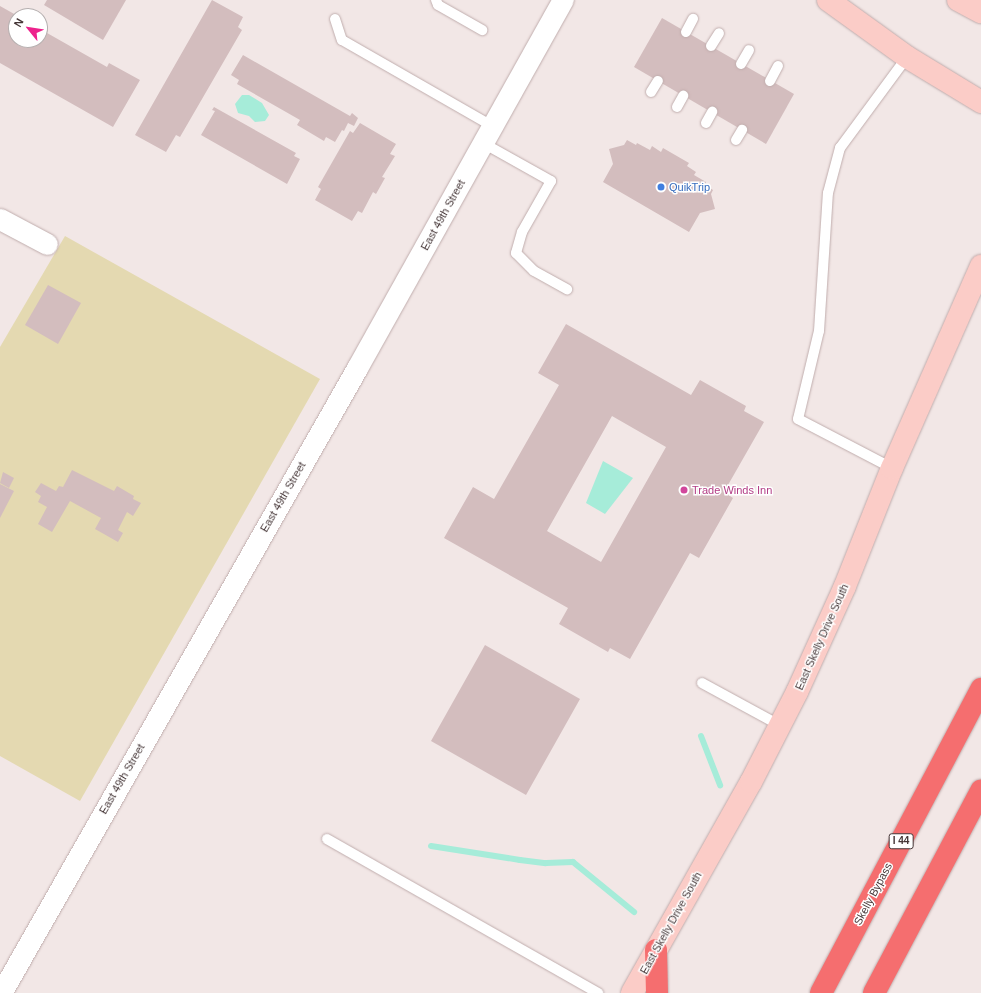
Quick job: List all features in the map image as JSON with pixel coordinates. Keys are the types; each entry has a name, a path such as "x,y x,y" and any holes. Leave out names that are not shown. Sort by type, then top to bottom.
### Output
{"highway":[{"name":"Skelly Bypass","path":"821,993 981,689"},
{"path":"874,993 981,791"},
{"path":"656,950 657,993"}],"main road":[{"path":"828,0 906,56 981,102"},
{"path":"958,0 981,12"},
{"name":"East Skelly Drive South","path":"632,993 781,726 845,586 892,468 981,266"}],"street":[{"name":"East 49th Street","path":"1,993 357,368 563,0"},
{"path":"0,219 47,244"}],"lane":[{"path":"436,0 438,5 482,30"},
{"path":"335,19 342,40 487,135 551,181 522,232 516,253 534,271 567,289"},
{"path":"686,32 693,19"},
{"path":"711,46 718,33"},
{"path":"741,64 749,50"},
{"path":"892,468 798,419 819,331 828,193 840,148 906,56"},
{"path":"770,80 778,66"},
{"path":"651,92 658,81"},
{"path":"677,107 683,96"},
{"path":"706,123 712,112"},
{"path":"736,140 742,130"},
{"path":"702,683 781,726"},
{"path":"327,840 598,993"}],"shaded area":[{"path":"242,95 249,95 262,103 269,115 265,121 255,122 249,116 238,113 235,104"},
{"path":"65,236 320,379 80,801 0,756 0,347"},
{"path":"603,461 633,478 605,514 586,503"}],"building":[{"path":"47,0 126,0 103,40 44,5"},
{"path":"212,0 243,17 238,27 242,30 180,137 176,135 166,152 135,135"},
{"path":"0,6 8,10 8,48 48,48 48,34 107,67 109,63 140,80 113,127 0,63"},
{"path":"662,18 794,94 766,144 634,67"},
{"path":"243,55 350,116 352,113 358,118 354,126 348,123 344,131 342,130 335,142 326,137 324,141 297,125 300,120 237,84 239,80 231,75"},
{"path":"214,107 296,153 294,156 300,159 287,184 201,135 215,111 212,110"},
{"path":"360,123 396,144 390,154 395,156 382,177 385,178 376,194 373,192 362,213 358,211 352,221 315,200 321,189 318,187 350,131 353,133"},
{"name":"QuikTrip","path":"627,140 636,145 637,143 650,150 652,146 661,152 663,148 689,163 687,166 696,172 694,175 706,182 705,185 713,190 711,194 715,209 700,213 689,232 603,182 613,164 609,149 624,145"},
{"path":"48,285 81,303 58,344 25,325"},
{"name":"Trade Winds Inn","path":"566,324 691,395 700,380 746,406 744,411 764,422 724,492 733,498 699,558 690,553 630,659 610,648 608,652 559,624 568,608 444,538 473,487 494,499 559,385 538,373","holes":["612,416 666,447 601,562 547,531"]},
{"path":"72,470 114,491 117,486 134,496 133,499 141,503 133,516 127,512 118,530 123,533 118,542 95,529 101,518 70,501 52,532 38,524 47,507 38,502 41,496 35,492 41,483 56,491 59,486 63,487"},
{"path":"3,472 14,478 9,488 0,483"},
{"path":"0,484 14,491 0,518"},
{"path":"485,645 580,699 526,795 431,741"}],"waterway":[{"path":"701,736 720,785"},
{"path":"431,846 546,863 573,862 634,912"}],"place":[{"name":"QuikTrip","path":"661,187"},
{"name":"Trade Winds Inn","path":"684,490"}]}
